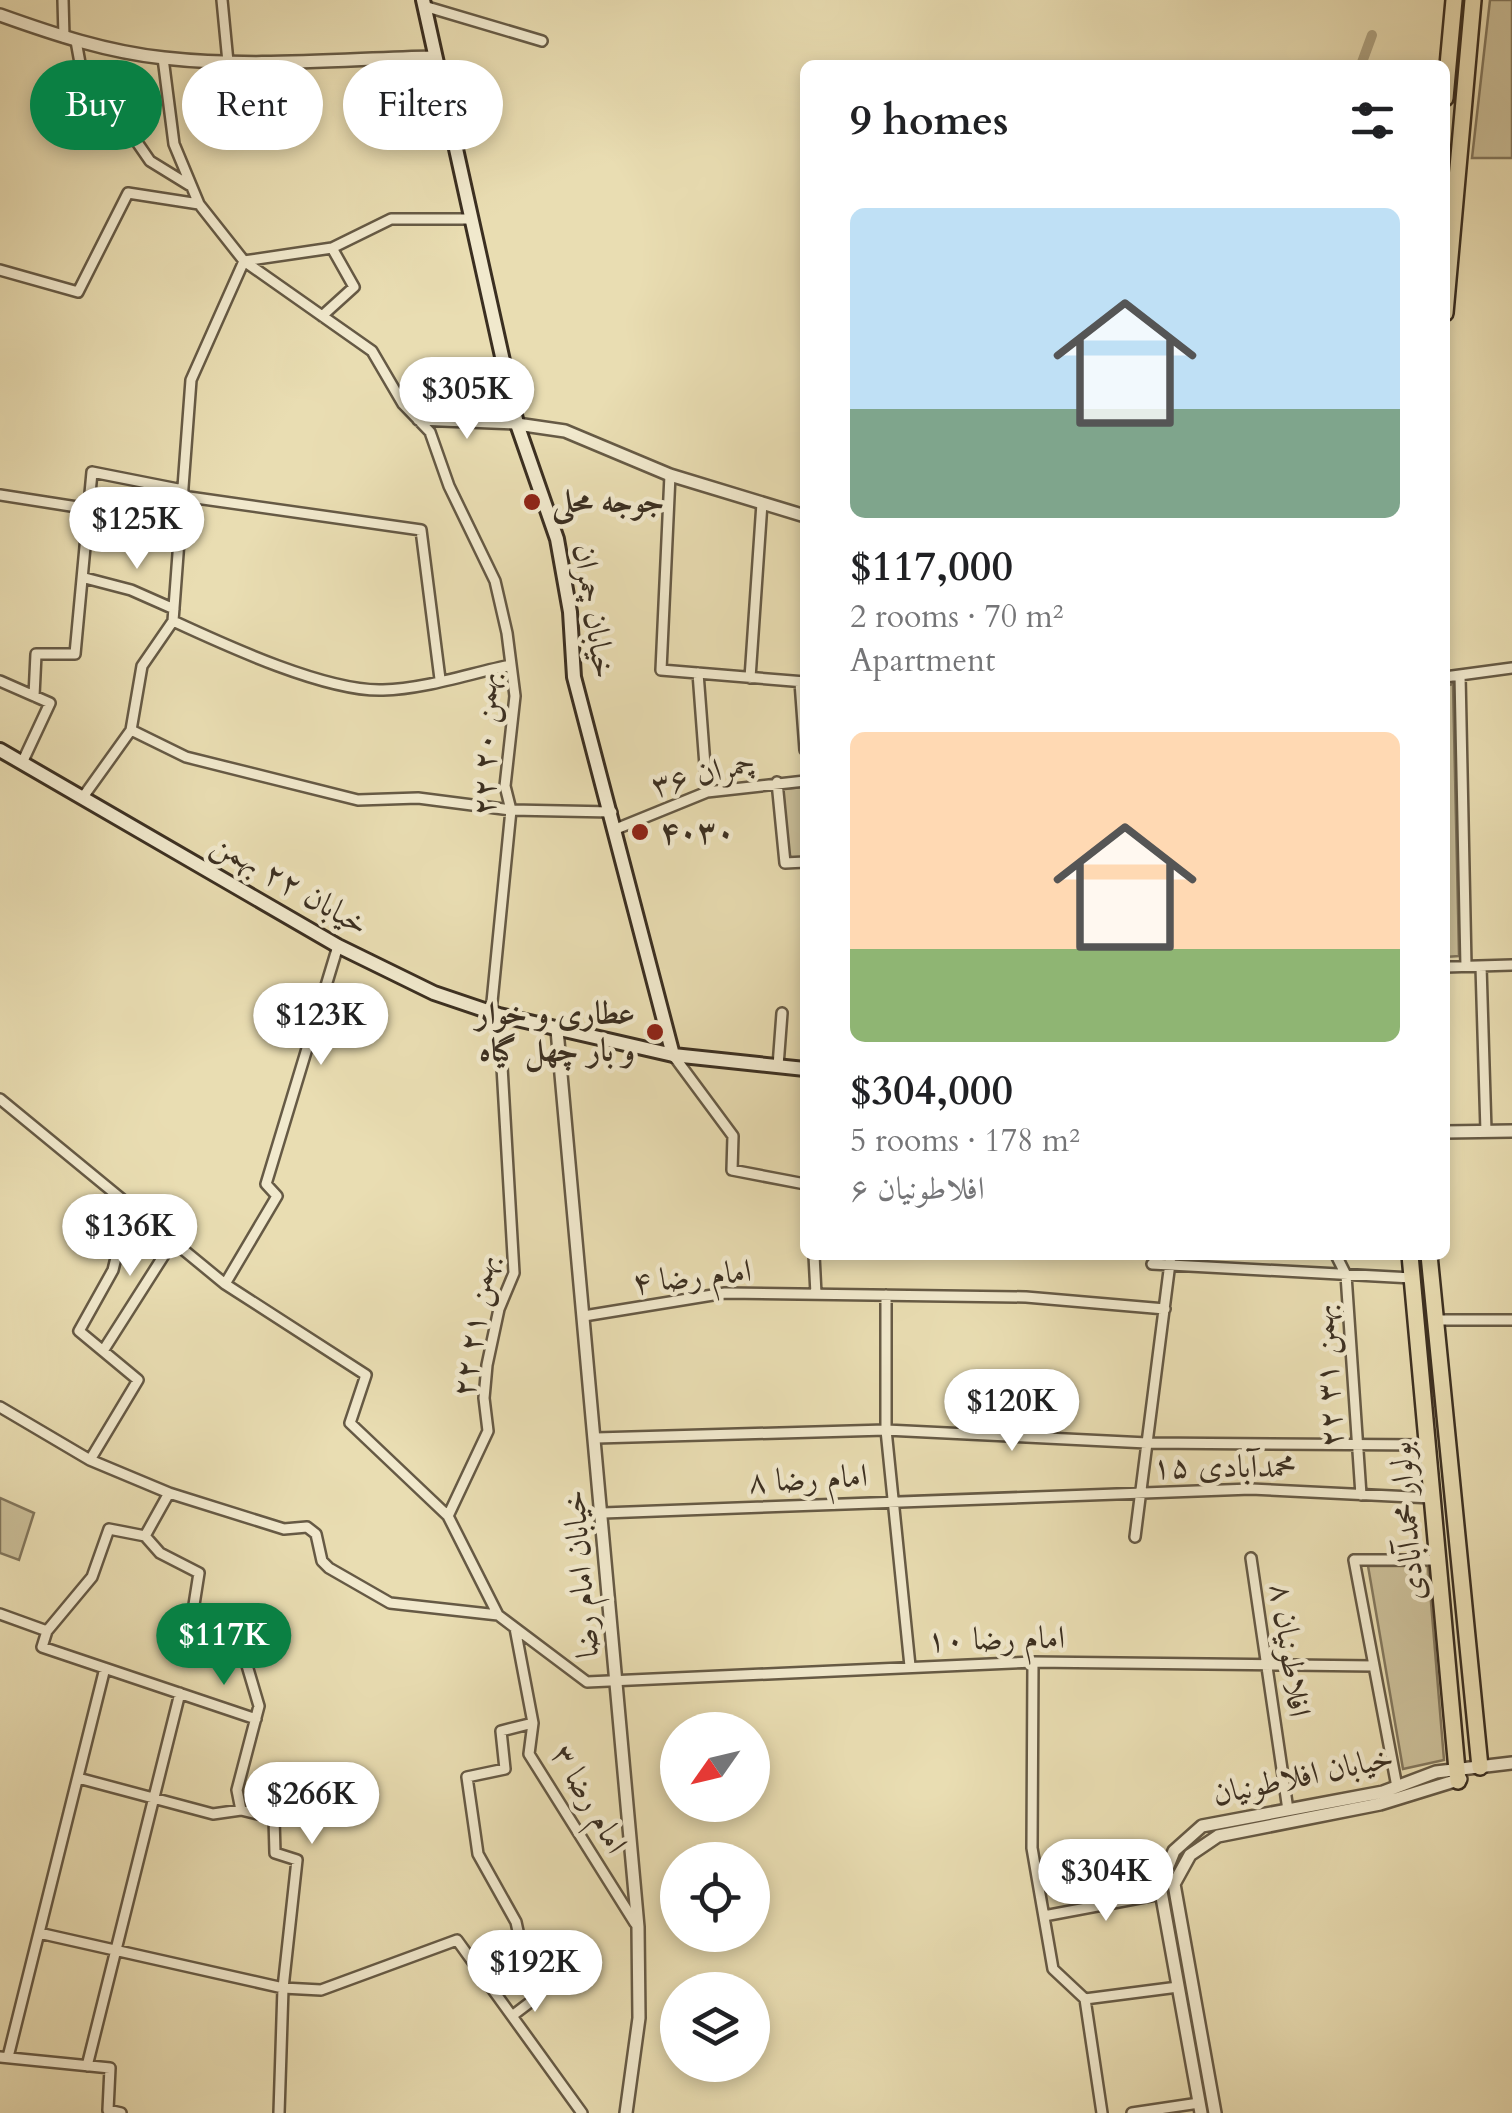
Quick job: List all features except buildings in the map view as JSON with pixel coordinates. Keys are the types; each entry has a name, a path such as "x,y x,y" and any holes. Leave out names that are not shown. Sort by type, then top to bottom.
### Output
{"main road":[{"path":"1448,60 1454,0"},
{"path":"1450,258 1474,0"},
{"name":"خیابان چمران","path":"423,3 517,424 556,539 570,612 574,676 673,1055"},
{"name":"خیابان ۲۲ بهمن","path":"0,750 338,946 434,992 557,1030 673,1055 800,1068"},
{"name":"بولوار محمدآبادی","path":"1410,1260 1457,1775"},
{"name":"بولوار محمدآبادی","path":"1430,1260 1480,1768"},
{"path":"1441,1592 1462,1591"}],"street":[{"path":"64,0 70,39 84,85 121,119 150,161 189,185"},
{"path":"222,0 228,60"},
{"path":"423,3 542,41"},
{"path":"0,15 70,39 164,58 196,60"},
{"path":"297,60 434,56"},
{"name":"۲۲ بهمن ۲۰","path":"164,58 165,102 189,185 199,204 244,261 372,351 403,404 430,432 449,486 495,581 516,696 506,786 511,810 495,1013"},
{"path":"0,270 78,292 128,194 199,204"},
{"path":"84,797 131,730 142,666 174,615 191,380 244,261 332,248 391,219 470,219"},
{"path":"322,316 354,286 332,248"},
{"path":"418,420 517,424 565,431 670,475 800,514"},
{"path":"34,696 36,654 76,654 92,472 182,493 421,530 440,679"},
{"path":"670,475 661,670 800,682"},
{"path":"0,495 90,509"},
{"path":"750,678 762,503"},
{"path":"85,578 131,590 240,652 310,675 382,690 512,665"},
{"path":"1450,676 1512,668"},
{"path":"698,674 707,792"},
{"path":"1460,675 1466,966"},
{"path":"0,681 50,703 22,763"},
{"path":"131,730 186,758 358,800 418,798 511,810 612,812"},
{"name":"چمران ۳۶","path":"616,829 707,792 800,781"},
{"path":"777,782 784,863 800,862"},
{"path":"225,1284 276,1196 266,1184 338,946"},
{"path":"1450,967 1512,965"},
{"path":"1481,966 1486,1131"},
{"name":"۲۲ بهمن ۲۱","path":"448,1516 488,1430 484,1398 488,1365 499,1309 514,1273 495,1013"},
{"path":"778,1066 782,1013"},
{"name":"خیابان امام رضا","path":"557,1030 619,1680 638,1927 640,2018 626,2113"},
{"path":"673,1055 733,1136 732,1170 800,1183"},
{"path":"0,1098 225,1284 366,1374 350,1423 448,1516 498,1615"},
{"path":"1450,1132 1512,1131"},
{"path":"90,1460 138,1380 79,1331 113,1270 129,1205"},
{"path":"103,1351 172,1240"},
{"path":"814,1260 816,1294"},
{"path":"1135,1537 1170,1260"},
{"path":"1152,1264 1170,1260 1412,1278"},
{"name":"۲۲ بهمن ۳۱","path":"1338,1260 1346,1275 1361,1495"},
{"name":"امام رضا ۴","path":"584,1316 726,1293 1026,1297 1165,1309"},
{"path":"886,1295 886,1430 910,1666"},
{"path":"1436,1320 1512,1320"},
{"path":"0,1407 90,1460 170,1493 284,1529 307,1527 321,1544 322,1561 328,1568 390,1602 498,1615"},
{"path":"596,1438 886,1430 1147,1443 1428,1445"},
{"name":"محمدآبادی ۱۵","path":"1016,1495 1251,1490 1432,1498"},
{"path":"145,1536 170,1493"},
{"name":"امام رضا ۸","path":"603,1514 1016,1495"},
{"path":"240,1810 237,1790 256,1719 259,1706 244,1652 231,1635 197,1622 193,1612 199,1573 160,1553 145,1536 109,1529 92,1577 72,1606 47,1630 42,1647 256,1719"},
{"name":"افلاطونیان ۸","path":"1251,1558 1288,1810"},
{"path":"1396,1787 1354,1560 1438,1560"},
{"path":"0,1614 47,1630"},
{"name":"امام رضا ۱۰","path":"498,1615 586,1682 1033,1662 1374,1666"},
{"name":"امام رضا ۳","path":"516,1628 533,1723 529,1754 638,1927"},
{"path":"1033,1662 1032,1848 1053,1969 1086,1999 1102,2113"},
{"path":"105,1668 4,2057 110,2068 108,2110 121,2113"},
{"path":"87,2066 180,1694"},
{"path":"512,2016 533,2000 516,1922 478,1854 467,1777 506,1769 501,1731 533,1723"},
{"name":"خیابان افلاطونیان","path":"1215,2113 1174,1884 1184,1861 1203,1844 1226,1834 1380,1804 1457,1775 1512,1763"},
{"name":"خیابان افلاطونیان","path":"1200,2108 1162,1894 1169,1859 1194,1831 1457,1775"},
{"path":"78,1778 213,1814 240,1810 274,1818 275,1852 297,1860 284,1988 279,2113"},
{"path":"1044,1916 1162,1894"},
{"path":"39,1932 284,1988 320,1990 457,1940 582,2113"},
{"path":"1086,1999 1178,1987"},
{"path":"1132,2113 1200,2108"}],"shaded area":[{"path":"1490,0 1512,0 1512,158 1472,158"},
{"path":"1453,684 1459,956 1450,957"},
{"path":"800,787 800,859 789,860 783,789"},
{"path":"0,1498 34,1513 19,1560 0,1553"},
{"path":"1368,1566 1428,1566 1444,1760 1403,1769"}],"waterway":[{"path":"1363,60 1372,35"}],"place":[{"name":"جوجه محلی","path":"532,502"},
{"name":"۴۰۳۰","path":"640,832"},
{"name":"عطاری و خوار و بار چهل گیاه","path":"655,1032"}]}
